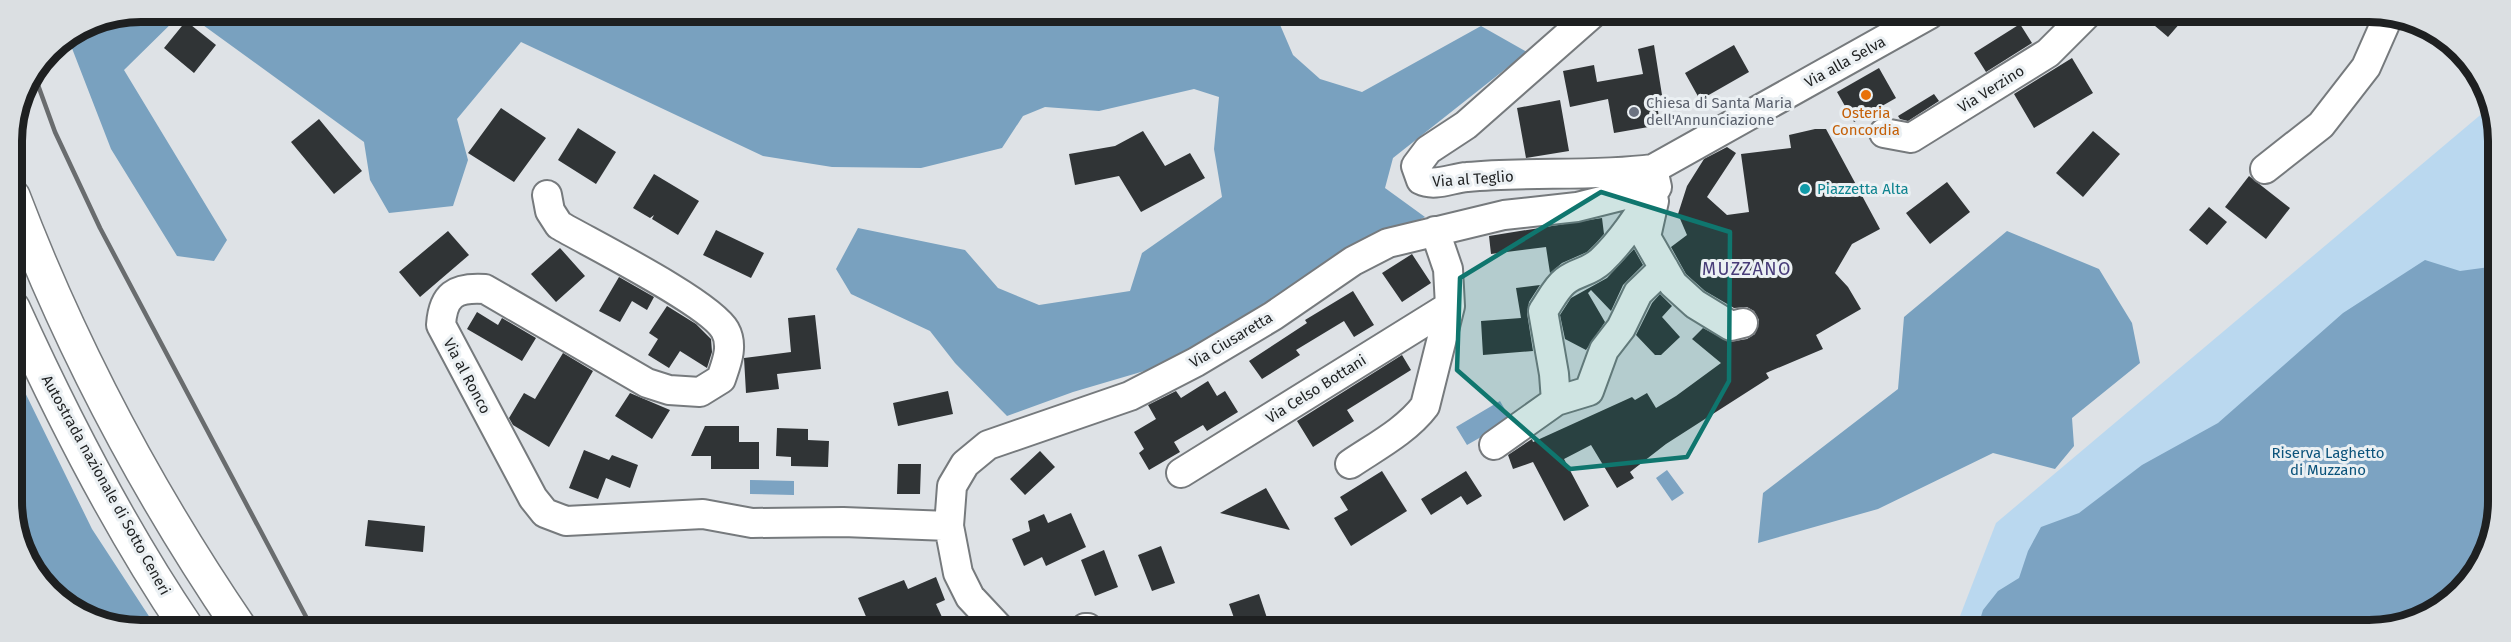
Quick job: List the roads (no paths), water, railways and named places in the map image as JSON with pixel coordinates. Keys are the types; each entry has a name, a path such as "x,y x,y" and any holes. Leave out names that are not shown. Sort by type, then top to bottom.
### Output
{"highway":[{"path":"23,220 52,292 113,420 163,507 235,620"},
{"name":"Autostrada nazionale di Sotto Ceneri","path":"22,328 76,438 135,545 183,620"}],"street":[{"name":"Via al Teglio","path":"1583,22 1466,125 1421,157 1416,166 1421,180 1430,183 1474,176 1621,173 1655,178 1697,146"},
{"name":"Via alla Selva","path":"1697,146 1916,22"},
{"name":"Via Verzino","path":"1884,133 1911,138 2048,53 2079,22"},
{"path":"2265,169 2321,125 2366,67 2385,24"},
{"name":"Via Ciusaretta","path":"991,620 970,597 958,573 949,526 952,486 965,464 988,445 1130,396 1196,362 1273,316 1353,261 1389,243 1504,215 1577,207 1655,178"},
{"path":"1655,178 1646,237 1673,284 1695,304 1731,326 1743,323"},
{"path":"1556,400 1543,310 1563,282 1578,273 1588,273 1632,226 1655,178"},
{"name":"Via al Ronco","path":"547,195 550,210 560,225 705,309 725,331 730,354 721,379 700,392 669,390 647,383 485,289 469,288 452,294 442,307 441,325 532,498 544,513 566,521 703,514 752,523 843,522 949,526"},
{"path":"1350,464 1398,432 1425,406 1450,306 1448,269 1435,231"},
{"path":"1494,445 1556,400 1589,391 1604,350 1622,328 1638,293 1664,268"},
{"name":"Via Celso Bottani","path":"1181,473 1450,306"}],"railway":[{"path":"38,84 55,132 100,228 308,620"}],"place":[{"name":"Osteria Concordia","path":"1866,95"},
{"name":"Chiesa di Santa Maria dell'Annunciazione","path":"1634,112"},
{"name":"Piazzetta Alta","path":"1805,189"}],"district":[{"name":"MUZZANO","path":"1747,269"}],"park label":[{"name":"Riserva Laghetto di Muzzano","path":"2328,462"}]}
